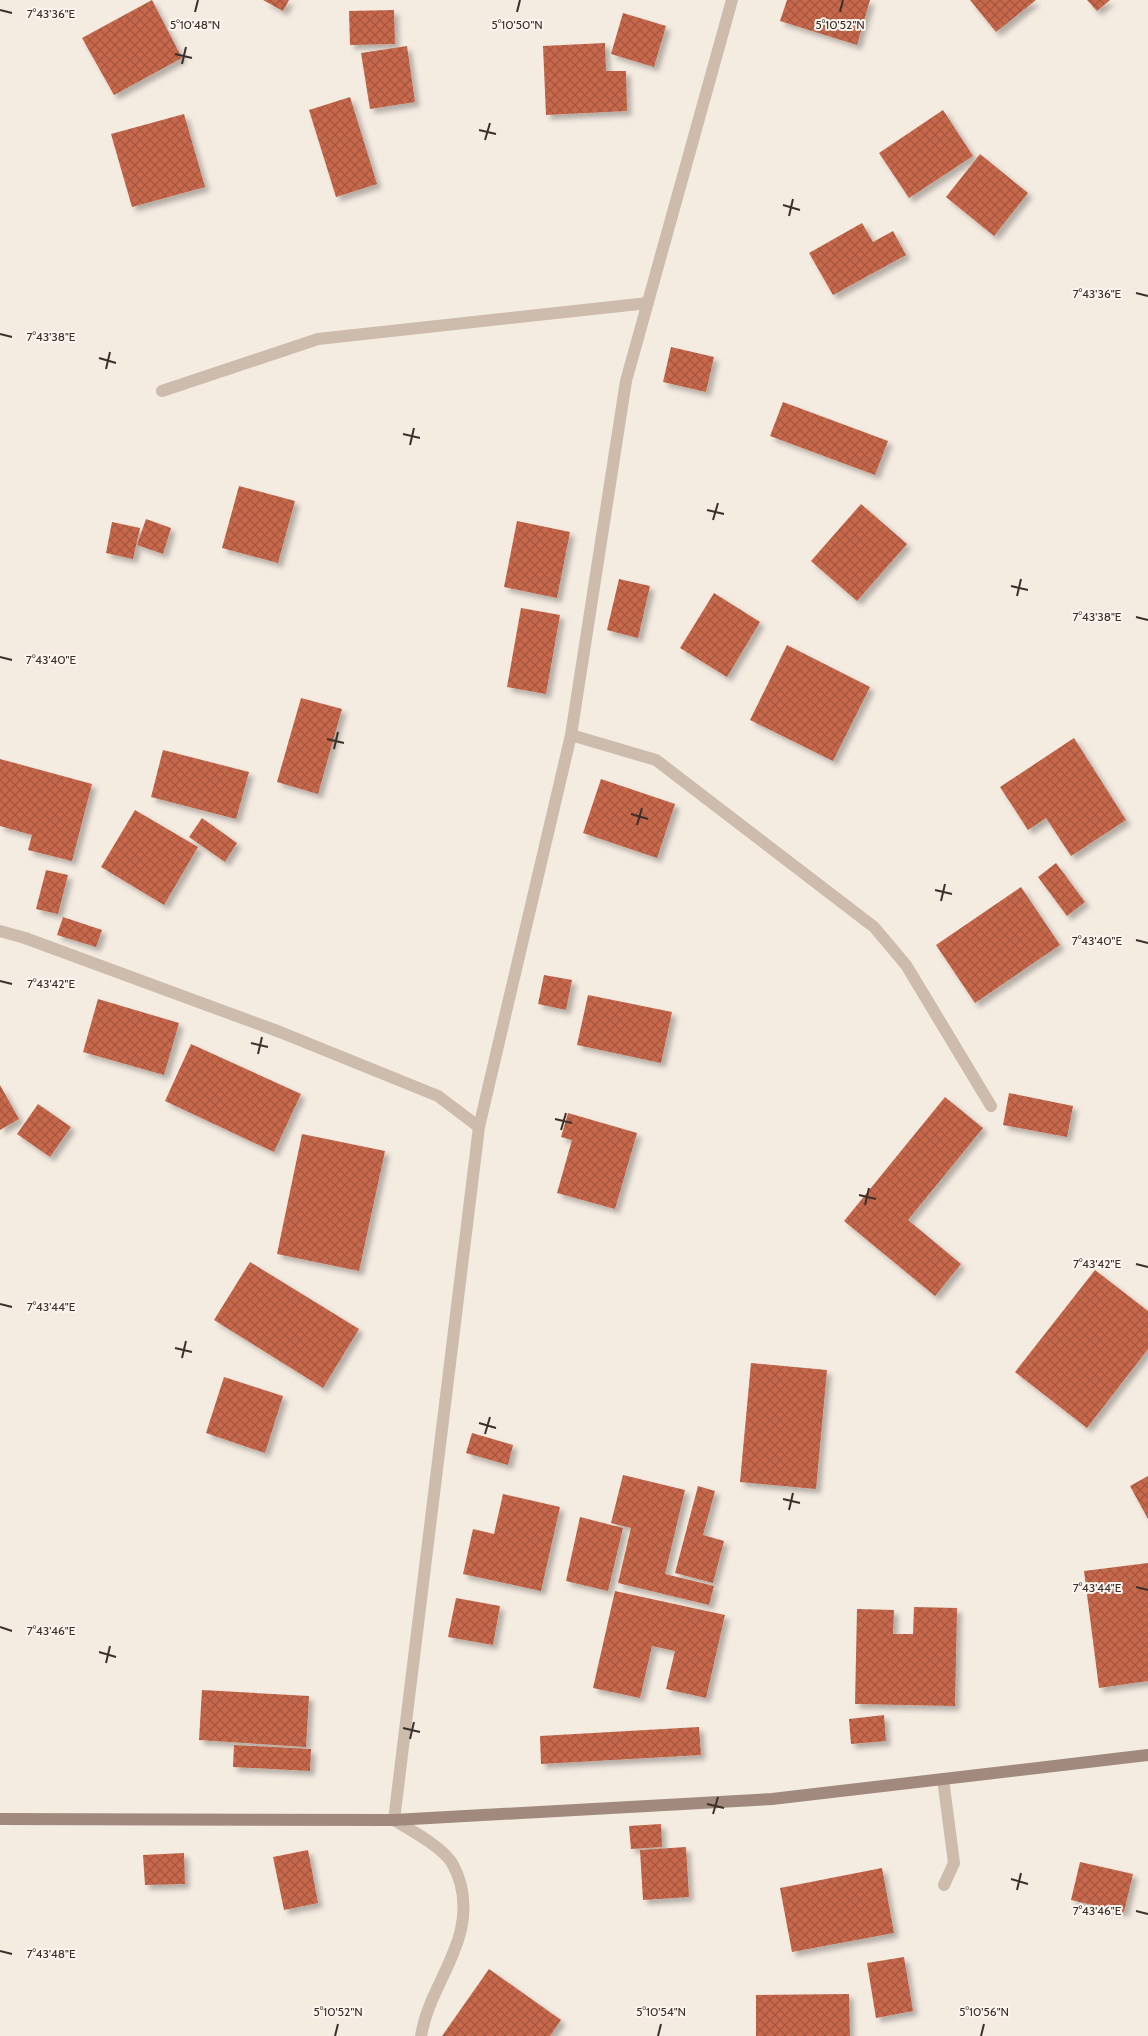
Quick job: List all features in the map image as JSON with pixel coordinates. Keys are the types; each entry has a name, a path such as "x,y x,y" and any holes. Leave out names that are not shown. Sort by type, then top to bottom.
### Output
{"street":[{"path":"394,1820 480,1127 571,736 626,381 732,0"},
{"path":"162,391 318,339 648,303"},
{"path":"571,736 656,760 874,927 906,965 990,1106"},
{"path":"0,931 26,938 280,1032 438,1096 480,1127"},
{"path":"0,1819 394,1820 772,1799 1148,1756"},
{"path":"943,1779 954,1863 944,1885"},
{"path":"394,1820 427,1840 451,1862 463,1888 464,1912 455,1950 425,2016 421,2036"}],"building":[{"path":"152,0 182,58 114,95 82,38"},
{"path":"263,0 289,0 283,11"},
{"path":"787,0 870,0 857,45 780,21"},
{"path":"970,0 1036,0 996,32"},
{"path":"1087,0 1110,0 1097,11"},
{"path":"394,10 395,44 350,45 349,11"},
{"path":"623,13 666,26 654,67 611,54"},
{"path":"605,43 606,71 626,71 627,111 546,115 543,46"},
{"path":"407,46 415,102 370,109 361,53"},
{"path":"350,97 377,184 336,197 309,110"},
{"path":"943,110 973,156 909,198 879,153"},
{"path":"184,114 205,187 132,207 111,134"},
{"path":"980,154 1028,193 994,236 946,197"},
{"path":"862,223 873,242 893,231 906,255 833,295 809,253"},
{"path":"671,347 714,357 706,392 663,382"},
{"path":"783,402 888,441 875,475 770,436"},
{"path":"239,486 295,501 278,563 222,548"},
{"path":"861,504 907,544 857,601 811,561"},
{"path":"146,519 171,528 163,554 137,545"},
{"path":"517,521 570,532 557,598 504,587"},
{"path":"112,522 140,528 133,559 106,553"},
{"path":"619,579 650,586 638,638 607,630"},
{"path":"714,593 760,622 727,677 680,648"},
{"path":"521,608 560,615 546,694 507,687"},
{"path":"787,645 870,687 833,761 750,720"},
{"path":"301,698 342,709 318,794 277,782"},
{"path":"1074,738 1126,820 1071,856 1046,818 1028,830 1000,787"},
{"path":"163,750 249,772 236,819 151,797"},
{"path":"0,759 92,784 72,861 28,850 32,835 0,826"},
{"path":"601,779 675,804 657,858 583,833"},
{"path":"135,810 198,847 164,905 101,867"},
{"path":"202,818 237,843 225,862 189,837"},
{"path":"1056,863 1085,902 1067,916 1038,877"},
{"path":"46,870 68,875 58,914 36,909"},
{"path":"1021,887 1060,945 975,1003 936,945"},
{"path":"63,917 102,930 96,947 57,935"},
{"path":"544,975 572,980 566,1010 538,1004"},
{"path":"588,995 672,1012 661,1063 577,1045"},
{"path":"98,999 179,1023 164,1075 83,1052"},
{"path":"191,1044 301,1094 274,1152 165,1101"},
{"path":"0,1085 19,1119 0,1130"},
{"path":"1009,1093 1073,1106 1067,1137 1003,1125"},
{"path":"945,1097 983,1128 908,1220 961,1264 935,1296 844,1221"},
{"path":"38,1104 71,1127 50,1157 17,1134"},
{"path":"568,1113 637,1133 615,1209 557,1193 572,1140 561,1137"},
{"path":"302,1134 385,1151 359,1271 277,1254"},
{"path":"250,1262 359,1329 323,1388 214,1320"},
{"path":"1095,1270 1148,1311 1148,1349 1087,1428 1015,1372"},
{"path":"751,1363 827,1370 816,1489 740,1482"},
{"path":"224,1377 283,1396 265,1453 206,1433"},
{"path":"472,1433 513,1445 508,1465 466,1453"},
{"path":"623,1475 685,1490 665,1574 714,1586 709,1605 618,1583 631,1528 611,1523"},
{"path":"1148,1476 1148,1519 1130,1486"},
{"path":"698,1486 715,1491 703,1535 724,1541 713,1583 675,1573"},
{"path":"503,1494 560,1507 541,1591 463,1574 473,1529 494,1534"},
{"path":"580,1517 623,1528 608,1591 566,1581"},
{"path":"1148,1563 1148,1681 1099,1688 1084,1571"},
{"path":"615,1591 725,1615 706,1698 666,1689 675,1651 652,1646 640,1698 593,1688"},
{"path":"456,1598 500,1606 493,1645 448,1637"},
{"path":"914,1607 957,1608 955,1706 855,1704 857,1609 894,1610 893,1634 913,1634"},
{"path":"202,1690 309,1696 306,1747 199,1740"},
{"path":"884,1715 886,1741 851,1744 849,1719"},
{"path":"699,1727 701,1755 541,1764 540,1736"},
{"path":"234,1745 311,1749 310,1771 233,1767"},
{"path":"661,1824 662,1847 631,1849 629,1826"},
{"path":"686,1847 689,1897 643,1900 640,1850"},
{"path":"308,1850 318,1903 284,1910 273,1857"},
{"path":"184,1853 185,1884 145,1885 143,1855"},
{"path":"1080,1862 1133,1874 1124,1912 1071,1900"},
{"path":"882,1868 894,1933 792,1952 780,1888"},
{"path":"904,1957 913,2011 876,2018 867,1963"},
{"path":"489,1969 561,2020 550,2036 442,2036"},
{"path":"849,1994 850,2036 756,2036 756,1995"}]}
